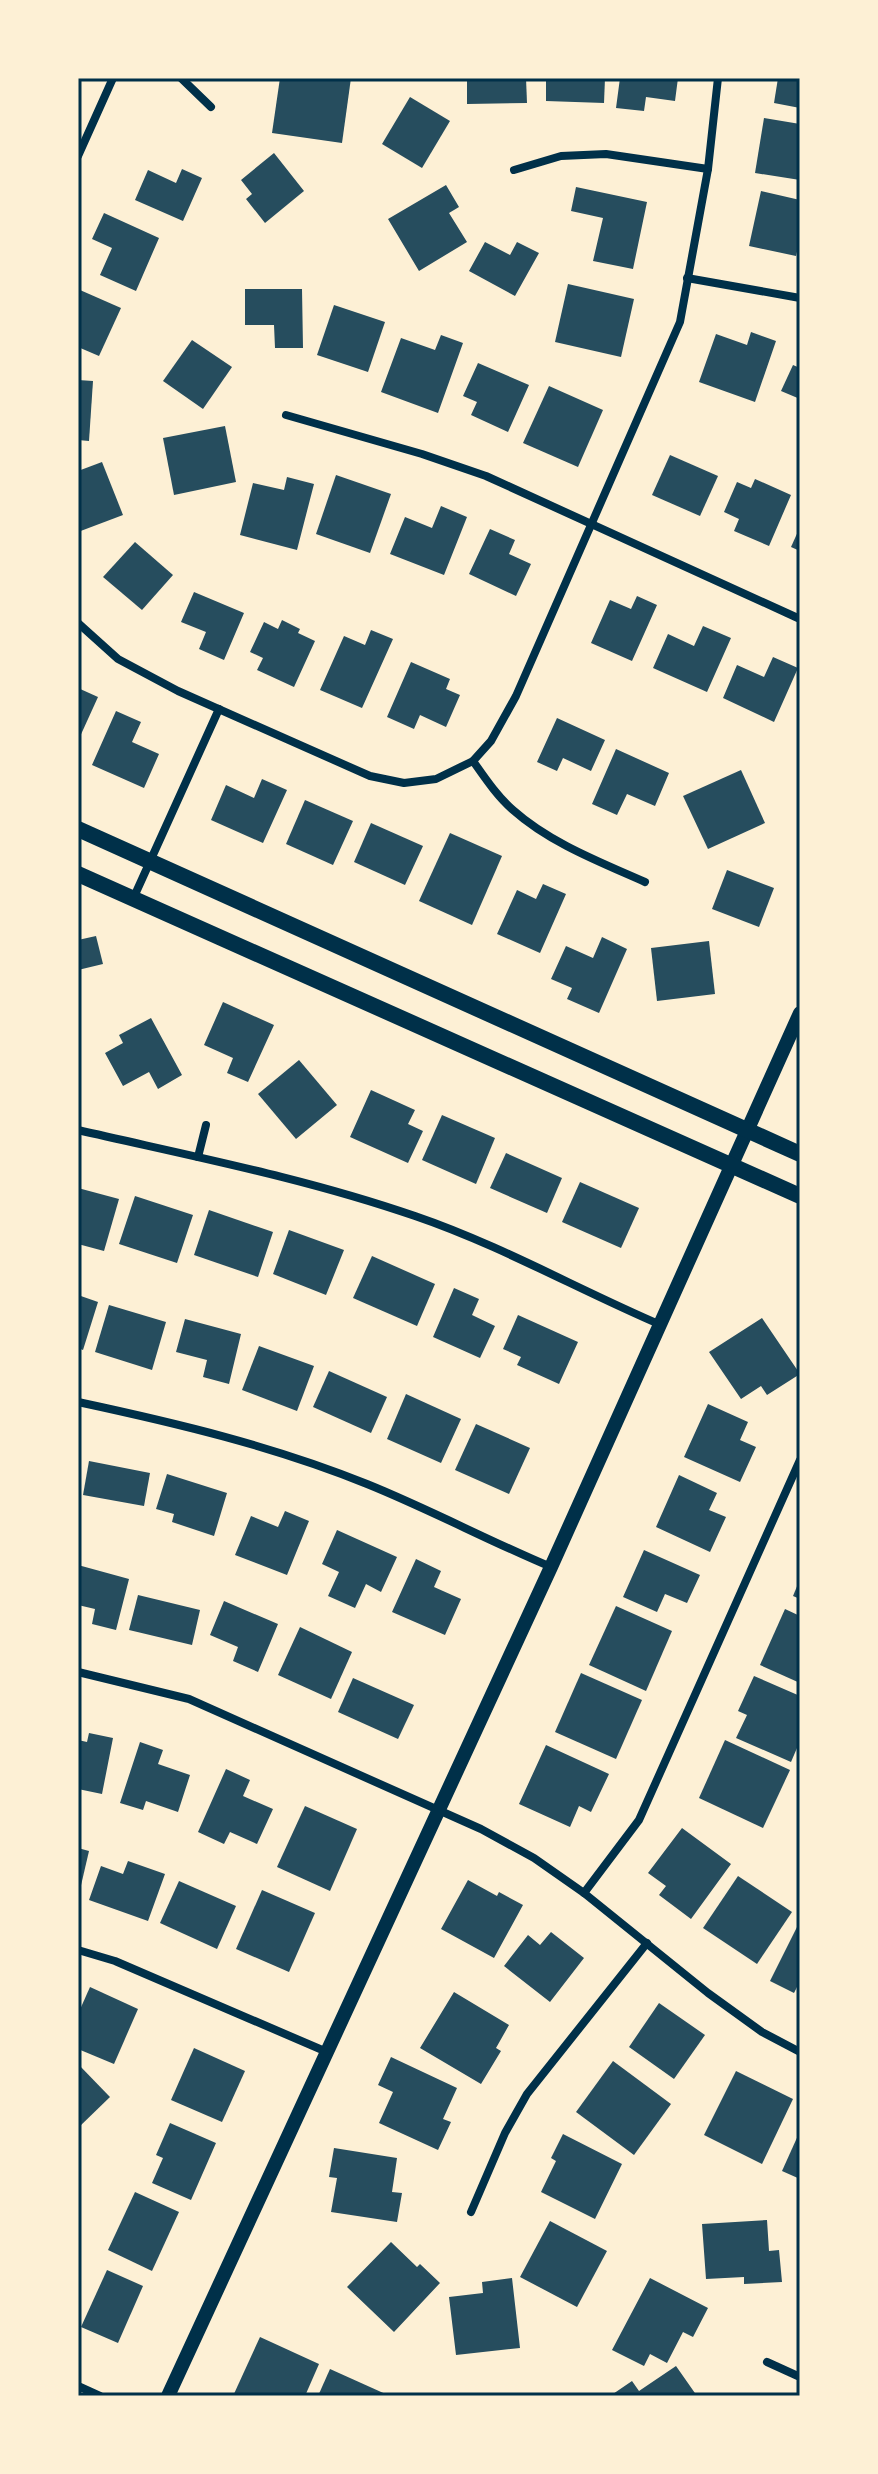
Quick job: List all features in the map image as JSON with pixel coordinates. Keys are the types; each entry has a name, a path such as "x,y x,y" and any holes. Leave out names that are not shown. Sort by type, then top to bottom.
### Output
{"main road":[{"path":"78,829 800,1154"},
{"path":"78,874 800,1196"}],"street":[{"path":"78,156 113,78"},
{"path":"181,78 211,107"},
{"path":"78,623 118,659 178,691 370,776 404,783 436,779 473,761 491,741 516,696 680,322 708,169 718,78"},
{"path":"514,170 561,156 606,154 708,169"},
{"path":"687,278 800,298"},
{"path":"286,415 486,476 800,619"},
{"path":"133,899 219,709"},
{"path":"473,761 513,811 553,838 645,882"},
{"path":"168,2396 551,1567 800,1013"},
{"path":"198,1157 206,1125"},
{"path":"78,1130 286,1177 418,1217 661,1325"},
{"path":"78,1402 197,1428 280,1452 368,1484 551,1567"},
{"path":"584,1893 639,1820 800,1460"},
{"path":"78,1672 189,1699 439,1810 534,1858 584,1893 752,2024 800,2052"},
{"path":"471,2212 505,2133 527,2094 647,1943"},
{"path":"78,1950 115,1961 327,2052"},
{"path":"767,2362 800,2377"},
{"path":"78,2386 100,2396"}],"building":[{"path":"280,78 351,78 342,143 272,133"},
{"path":"467,78 526,78 527,103 467,104"},
{"path":"546,78 605,78 604,103 546,101"},
{"path":"620,78 678,78 675,101 646,97 644,111 616,108"},
{"path":"778,78 800,78 800,108 774,103"},
{"path":"410,97 450,121 422,168 382,144"},
{"path":"764,118 800,124 800,180 755,173"},
{"path":"274,153 304,191 265,223 246,199 252,194 241,180"},
{"path":"182,169 202,178 183,221 135,200 148,170 176,183"},
{"path":"446,185 459,207 449,213 467,242 419,271 388,219"},
{"path":"576,187 647,202 633,269 593,261 603,218 571,211"},
{"path":"761,191 800,200 800,239 796,256 749,246"},
{"path":"104,213 159,238 136,291 100,275 112,248 92,239"},
{"path":"485,242 510,255 517,242 539,253 515,296 469,271"},
{"path":"568,284 634,299 621,357 555,342"},
{"path":"245,289 302,289 303,348 275,348 274,325 245,325"},
{"path":"80,290 121,308 99,356 78,347"},
{"path":"334,305 385,322 368,372 317,355"},
{"path":"751,332 776,341 755,402 699,382 716,334 747,345"},
{"path":"441,335 463,343 438,413 381,392 401,338 435,350"},
{"path":"192,340 232,367 203,409 163,381"},
{"path":"478,363 529,385 508,432 471,415 477,402 463,396"},
{"path":"793,365 800,368 800,399 781,391"},
{"path":"78,380 93,381 89,441 78,440"},
{"path":"549,386 603,410 578,467 523,443"},
{"path":"225,426 236,482 174,495 163,438"},
{"path":"670,455 718,476 700,516 652,495"},
{"path":"102,462 123,515 78,532 78,471"},
{"path":"336,475 391,494 370,553 316,534"},
{"path":"287,477 314,484 297,550 240,535 253,483 284,490"},
{"path":"755,479 791,495 769,546 734,531 739,519 724,512 737,482 751,488"},
{"path":"441,506 467,517 444,575 390,554 405,517 432,528"},
{"path":"800,527 800,551 791,547"},
{"path":"490,529 515,540 509,554 531,564 516,596 469,574"},
{"path":"135,542 173,575 142,610 103,577"},
{"path":"194,592 244,613 224,660 199,649 206,632 181,622"},
{"path":"637,596 657,605 632,661 591,643 610,600 631,609"},
{"path":"282,620 315,641 294,687 257,670 263,658 250,652 264,622 278,629"},
{"path":"703,626 731,638 707,692 653,668 668,634 694,646"},
{"path":"371,630 393,639 362,708 320,690 344,636 365,645"},
{"path":"773,657 798,668 774,722 723,698 737,665 764,677"},
{"path":"411,662 450,679 446,689 460,695 446,727 420,715 414,729 387,717"},
{"path":"78,688 98,697 78,741"},
{"path":"116,711 141,722 132,742 159,754 144,788 92,765"},
{"path":"557,718 605,740 591,771 563,758 557,771 537,762"},
{"path":"616,749 669,773 655,806 627,794 617,815 592,804"},
{"path":"741,770 765,823 708,849 683,796"},
{"path":"262,779 287,790 263,843 211,820 226,785 254,798"},
{"path":"305,800 353,821 333,865 286,844"},
{"path":"371,823 423,846 405,885 354,862"},
{"path":"450,833 502,856 472,925 419,901"},
{"path":"727,870 774,888 759,927 712,909"},
{"path":"543,884 566,894 540,953 497,934 517,890 536,899"},
{"path":"96,936 103,964 78,970 78,940"},
{"path":"602,937 627,949 599,1013 567,999 572,988 551,979 566,946 593,958"},
{"path":"709,941 715,994 657,1001 651,948"},
{"path":"223,1002 274,1025 248,1082 227,1073 233,1058 204,1045"},
{"path":"151,1018 182,1075 158,1089 149,1072 123,1086 105,1053 123,1043 119,1035"},
{"path":"299,1060 337,1105 296,1139 258,1094"},
{"path":"371,1090 415,1110 408,1124 423,1131 408,1163 350,1137"},
{"path":"442,1115 495,1138 476,1184 422,1160"},
{"path":"506,1153 562,1178 547,1213 490,1188"},
{"path":"580,1182 639,1208 621,1248 562,1222"},
{"path":"78,1188 119,1199 104,1251 78,1244"},
{"path":"135,1196 193,1215 177,1263 119,1244"},
{"path":"209,1210 273,1232 258,1277 194,1255"},
{"path":"289,1230 344,1250 326,1295 273,1274"},
{"path":"372,1256 435,1284 417,1326 353,1298"},
{"path":"454,1288 479,1299 472,1315 495,1326 480,1358 433,1337"},
{"path":"78,1295 98,1302 83,1350 78,1348"},
{"path":"109,1305 166,1322 152,1370 95,1352"},
{"path":"518,1315 578,1342 559,1384 517,1365 521,1357 503,1349"},
{"path":"762,1318 800,1374 767,1395 761,1386 741,1399 709,1352"},
{"path":"185,1319 241,1334 229,1384 203,1377 207,1360 176,1352"},
{"path":"259,1346 314,1366 297,1411 242,1390"},
{"path":"329,1371 387,1397 371,1433 313,1407"},
{"path":"406,1394 461,1419 441,1463 387,1439"},
{"path":"708,1404 748,1422 740,1440 756,1447 740,1482 684,1457"},
{"path":"476,1424 530,1448 509,1494 455,1470"},
{"path":"89,1461 150,1473 144,1506 83,1495"},
{"path":"167,1474 227,1493 214,1536 172,1522 174,1514 156,1509"},
{"path":"679,1475 717,1493 709,1510 726,1517 710,1552 656,1527"},
{"path":"285,1511 309,1521 287,1575 235,1555 251,1516 278,1527"},
{"path":"337,1530 397,1557 381,1592 366,1584 355,1608 328,1596 339,1572 322,1564"},
{"path":"644,1550 700,1575 687,1603 665,1594 657,1612 623,1597"},
{"path":"416,1559 441,1571 434,1587 461,1599 445,1635 392,1612"},
{"path":"78,1565 129,1579 116,1630 92,1624 95,1609 78,1605"},
{"path":"800,1579 800,1599 793,1596"},
{"path":"138,1595 200,1610 192,1645 129,1630"},
{"path":"224,1601 278,1624 258,1672 233,1661 238,1647 210,1635"},
{"path":"616,1606 672,1631 646,1691 589,1665"},
{"path":"785,1609 800,1616 800,1683 760,1665"},
{"path":"300,1627 352,1652 331,1699 278,1675"},
{"path":"581,1673 642,1700 616,1759 555,1732"},
{"path":"754,1676 800,1696 800,1741 791,1762 736,1738 747,1715 738,1711"},
{"path":"353,1678 414,1705 398,1739 338,1712"},
{"path":"89,1733 113,1738 102,1794 78,1789 78,1740 87,1742"},
{"path":"725,1740 790,1770 763,1828 699,1798"},
{"path":"140,1742 163,1750 158,1764 190,1775 178,1812 146,1801 143,1810 120,1803"},
{"path":"546,1745 609,1774 591,1812 579,1806 570,1827 519,1804"},
{"path":"226,1769 250,1780 243,1796 273,1809 257,1844 230,1832 224,1844 198,1832"},
{"path":"305,1806 357,1829 330,1891 277,1867"},
{"path":"682,1828 731,1864 691,1919 659,1895 666,1886 648,1873"},
{"path":"78,1848 89,1851 79,1894 78,1894"},
{"path":"128,1861 165,1874 148,1921 89,1900 101,1866 123,1874"},
{"path":"738,1876 792,1912 757,1964 703,1928"},
{"path":"468,1880 497,1896 499,1892 523,1905 494,1958 441,1929"},
{"path":"179,1881 236,1906 217,1949 160,1923"},
{"path":"262,1890 315,1913 289,1972 236,1949"},
{"path":"800,1921 800,1989 797,1987 794,1993 770,1981"},
{"path":"551,1932 584,1958 550,2002 504,1966 528,1935 540,1945"},
{"path":"90,1987 138,2009 114,2064 78,2049 78,2014"},
{"path":"454,1992 509,2025 496,2048 501,2051 481,2084 420,2048"},
{"path":"659,2003 705,2035 674,2079 629,2047"},
{"path":"194,2048 245,2071 222,2122 171,2100"},
{"path":"391,2057 457,2088 443,2119 451,2122 438,2150 379,2123 393,2092 378,2085"},
{"path":"613,2061 671,2104 634,2155 576,2112"},
{"path":"78,2064 110,2097 78,2128"},
{"path":"736,2071 793,2099 762,2164 704,2135"},
{"path":"170,2123 216,2143 191,2200 152,2183 163,2158 156,2155"},
{"path":"800,2131 800,2179 782,2171"},
{"path":"563,2134 622,2164 595,2219 541,2192 556,2161 551,2158"},
{"path":"334,2148 397,2158 392,2192 402,2193 397,2222 331,2212 337,2178 329,2177"},
{"path":"135,2192 179,2212 152,2271 108,2250"},
{"path":"767,2220 769,2251 779,2250 782,2282 744,2284 744,2277 706,2279 702,2224"},
{"path":"550,2221 607,2251 577,2307 520,2277"},
{"path":"391,2242 417,2267 420,2264 440,2283 394,2332 347,2287"},
{"path":"107,2270 143,2286 118,2343 81,2327"},
{"path":"512,2278 520,2348 456,2355 449,2297 483,2293 482,2282"},
{"path":"650,2278 708,2308 693,2337 683,2332 667,2363 650,2354 644,2366 612,2350"},
{"path":"260,2337 319,2364 305,2396 233,2396"},
{"path":"676,2366 697,2396 610,2396 632,2381 639,2391"},
{"path":"330,2369 390,2396 318,2396"}]}
